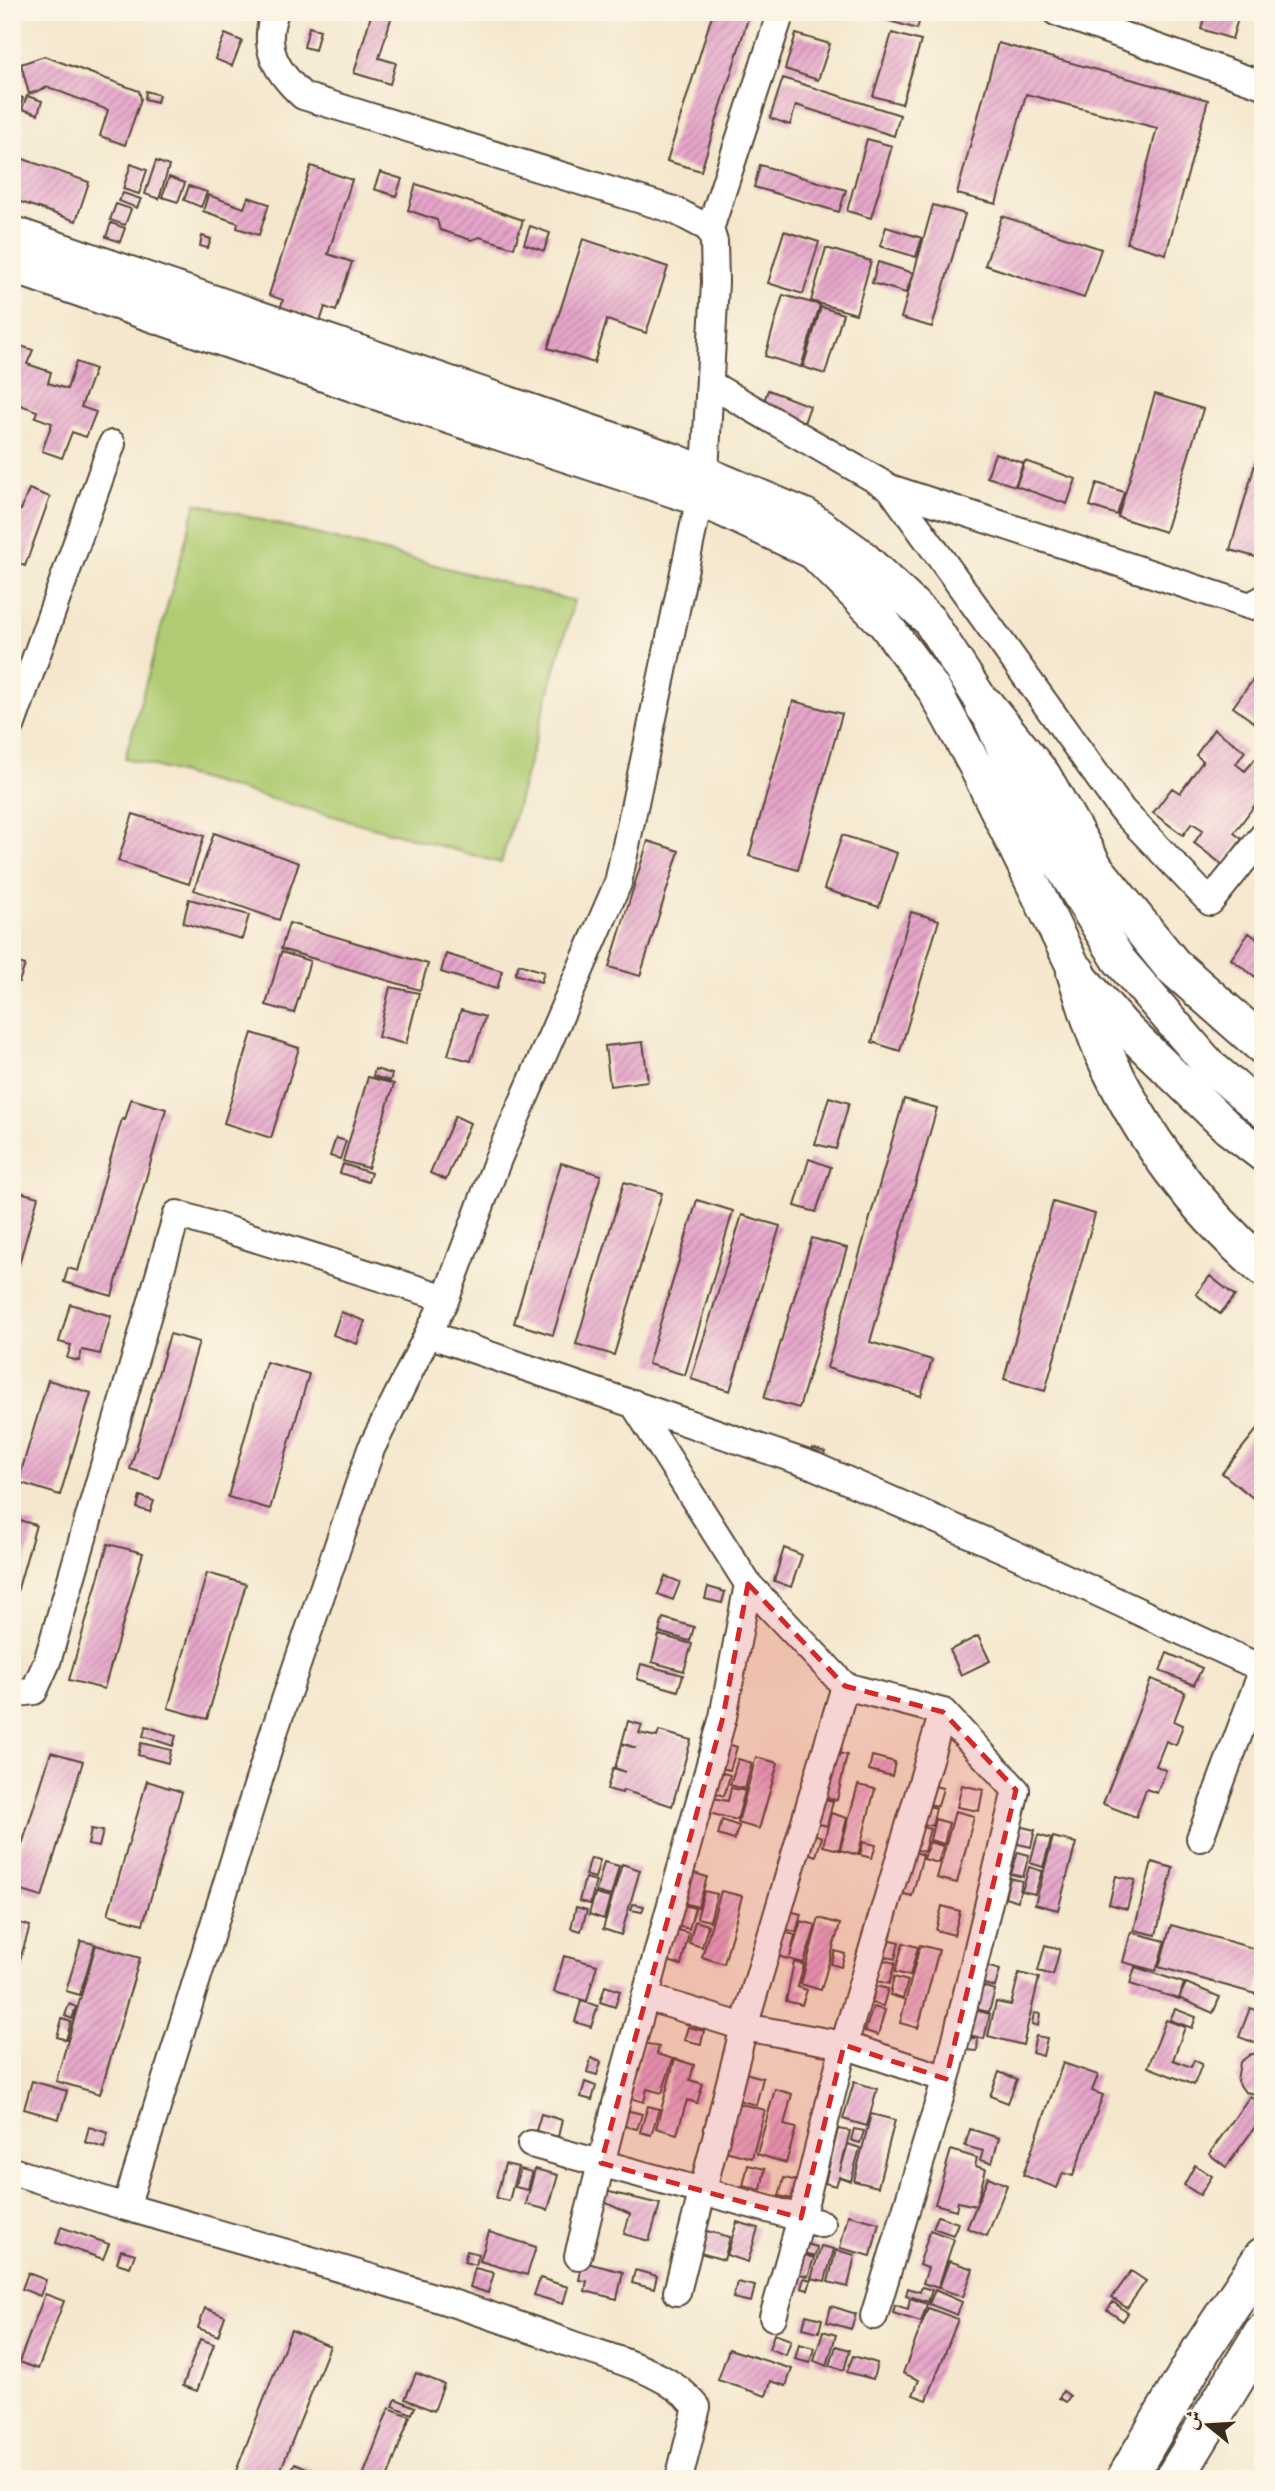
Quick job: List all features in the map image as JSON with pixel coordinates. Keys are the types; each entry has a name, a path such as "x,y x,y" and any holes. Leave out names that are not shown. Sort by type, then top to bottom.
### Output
{"highway":[{"path":"985,706 1042,777 1095,870 1172,965 1263,1045"},
{"path":"1076,972 1103,1052 1141,1125 1187,1189 1232,1241 1263,1267"},
{"path":"1126,2479 1202,2349 1263,2257"},
{"path":"1174,2479 1263,2333"}],"main road":[{"path":"12,233 702,486 813,552 885,624 934,690 975,765 1076,972 1125,1028 1228,1128 1263,1155"},
{"path":"12,266 370,390 806,516 859,554 929,620 985,706 1041,833 1119,960 1210,1066 1263,1111"}],"street":[{"path":"275,12 269,49 280,75 303,96 674,210 710,229"},
{"path":"125,2207 273,1735 366,1462 446,1298 498,1159 618,883 702,486 715,282 715,242 710,229 781,12"},
{"path":"1056,12 1263,85"},
{"path":"710,384 890,488 1250,606 1263,599"},
{"path":"14,715 112,443"},
{"path":"890,488 1122,810 1210,902 1263,836"},
{"path":"12,1694 34,1691 47,1662 177,1213 446,1298"},
{"path":"428,1334 814,1466 1010,1552 1263,1669 1200,1838"},
{"path":"634,1403 748,1584 845,1686 943,1712 1016,1790 946,2079 874,2316"},
{"path":"578,2256 723,1717 748,1584"},
{"path":"677,2292 744,2027 845,1686"},
{"path":"773,2317 812,2221 844,2045 943,1712"},
{"path":"646,1997 744,2027 844,2045 946,2079"},
{"path":"531,2144 812,2221"},
{"path":"12,2171 125,2207 474,2308 647,2372 685,2392 697,2407 679,2479"}],"highlighted area":[{"path":"748,1584 845,1686 943,1712 1016,1790 946,2079 844,2045 801,2218 601,2163 723,1717"}],"green space":[{"path":"196,503 574,601 501,863 125,758"}],"building":[{"path":"372,12 393,12 379,58 396,63 390,84 354,73"},
{"path":"713,12 750,12 701,171 667,161"},
{"path":"818,12 839,12 837,19"},
{"path":"859,12 922,12 917,29"},
{"path":"1145,12 1169,12 1167,20"},
{"path":"1206,12 1240,12 1232,39 1201,29"},
{"path":"309,27 320,30 315,50 304,47"},
{"path":"892,33 921,41 902,104 873,96"},
{"path":"225,34 242,41 232,66 215,59"},
{"path":"796,34 830,44 818,80 785,69"},
{"path":"998,43 1208,100 1166,254 1127,243 1157,128 1026,94 996,204 957,194"},
{"path":"44,56 139,91 141,99 125,145 100,136 108,110 48,87 29,94 21,64"},
{"path":"783,78 900,115 894,136 796,105 790,125 770,118"},
{"path":"146,91 159,95 157,102 145,99"},
{"path":"12,94 23,98 20,107 12,105"},
{"path":"27,96 42,101 38,114 22,109"},
{"path":"867,139 892,146 871,218 847,211"},
{"path":"12,155 89,182 76,221 12,199"},
{"path":"156,161 169,166 159,199 145,194"},
{"path":"131,164 147,170 139,194 123,189"},
{"path":"760,165 846,190 839,212 754,187"},
{"path":"311,166 352,180 328,254 352,262 336,311 325,307 320,322 280,309 283,300 269,295"},
{"path":"380,172 402,179 396,196 374,189"},
{"path":"169,177 185,183 178,202 162,197"},
{"path":"416,184 523,220 514,248 480,237 471,240 440,230 437,220 408,210"},
{"path":"189,186 207,192 201,207 184,200"},
{"path":"123,193 141,199 137,208 119,201"},
{"path":"208,195 244,208 248,197 269,204 259,235 237,228 238,223 203,211"},
{"path":"116,204 131,209 125,225 110,220"},
{"path":"933,205 965,214 932,327 901,318"},
{"path":"1002,216 1101,249 1084,298 985,265"},
{"path":"111,223 125,228 120,242 106,237"},
{"path":"530,226 550,233 544,251 524,244"},
{"path":"886,227 922,238 916,257 880,246"},
{"path":"784,231 819,242 803,294 768,283"},
{"path":"202,236 211,239 208,248 200,246"},
{"path":"583,239 668,267 646,333 607,320 594,363 548,348"},
{"path":"826,248 871,261 856,314 811,301"},
{"path":"878,262 913,273 906,293 872,283"},
{"path":"783,295 820,305 801,367 765,356"},
{"path":"821,307 843,314 825,374 803,367"},
{"path":"12,343 33,350 27,364 51,372 48,383 67,389 76,362 95,369 81,407 96,412 86,437 72,432 62,458 42,451 52,423 35,417 37,411 15,403 19,392 12,389"},
{"path":"768,390 810,406 804,423 762,407"},
{"path":"1155,394 1203,409 1165,532 1118,517"},
{"path":"1263,440 1263,559 1230,550"},
{"path":"995,453 1023,463 1015,486 987,477"},
{"path":"1025,461 1076,479 1067,504 1016,486"},
{"path":"1097,483 1124,492 1117,515 1090,506"},
{"path":"29,489 50,497 25,566 12,561 12,507 21,510"},
{"path":"1252,681 1259,687 1263,682 1263,729 1233,707"},
{"path":"793,701 842,714 798,870 749,856"},
{"path":"1214,729 1245,751 1236,764 1245,771 1255,759 1263,765 1263,804 1258,801 1234,833 1242,839 1223,865 1194,843 1203,830 1192,823 1183,835 1153,813 1172,788 1180,793 1203,761 1196,755"},
{"path":"133,814 204,836 189,884 118,861"},
{"path":"214,833 299,863 279,920 194,890"},
{"path":"842,835 897,853 879,907 824,889"},
{"path":"648,841 679,851 640,976 609,967"},
{"path":"189,899 249,915 242,939 183,923"},
{"path":"911,912 939,920 900,1051 872,1042"},
{"path":"289,923 428,964 420,990 281,949"},
{"path":"1263,930 1261,981 1231,959 1249,933 1256,938"},
{"path":"281,952 310,961 294,1013 266,1005"},
{"path":"446,954 502,971 497,989 441,972"},
{"path":"12,961 25,965 19,982 12,979"},
{"path":"519,964 544,972 541,982 515,974"},
{"path":"390,987 419,993 406,1044 378,1037"},
{"path":"461,1010 485,1017 471,1061 448,1055"},
{"path":"252,1033 299,1048 271,1138 224,1123"},
{"path":"643,1042 648,1081 610,1086 605,1046"},
{"path":"375,1069 392,1074 390,1081 373,1076"},
{"path":"368,1077 394,1084 368,1168 343,1161"},
{"path":"829,1097 849,1103 836,1149 815,1144"},
{"path":"131,1099 166,1109 112,1296 64,1282 68,1268 78,1271 122,1119 125,1120"},
{"path":"904,1099 937,1108 870,1342 932,1360 921,1396 827,1368"},
{"path":"455,1116 470,1123 446,1180 430,1173"},
{"path":"336,1138 346,1141 340,1159 330,1156"},
{"path":"809,1159 831,1167 816,1212 795,1206"},
{"path":"561,1163 601,1175 553,1335 514,1323"},
{"path":"343,1164 371,1173 368,1182 340,1173"},
{"path":"624,1182 662,1193 614,1355 576,1344"},
{"path":"12,1190 38,1197 19,1264 12,1262"},
{"path":"697,1200 733,1211 685,1375 648,1364"},
{"path":"1053,1202 1095,1214 1045,1391 1004,1379"},
{"path":"742,1215 780,1226 730,1391 691,1379"},
{"path":"812,1238 847,1248 799,1408 764,1398"},
{"path":"1210,1276 1235,1296 1220,1314 1196,1294"},
{"path":"70,1304 111,1316 100,1354 82,1350 79,1361 67,1358 71,1345 59,1342"},
{"path":"341,1312 365,1321 357,1344 333,1335"},
{"path":"170,1334 199,1342 159,1478 130,1469"},
{"path":"266,1362 309,1374 270,1509 228,1497"},
{"path":"48,1380 91,1393 60,1495 18,1482"},
{"path":"1263,1422 1263,1506 1222,1473"},
{"path":"812,1448 825,1452 822,1461 810,1457"},
{"path":"140,1496 154,1501 150,1512 137,1508"},
{"path":"12,1518 36,1525 13,1606 12,1606"},
{"path":"108,1544 143,1553 104,1689 69,1680"},
{"path":"784,1548 802,1555 791,1587 774,1581"},
{"path":"207,1573 246,1584 207,1719 168,1708"},
{"path":"665,1576 680,1582 673,1600 658,1594"},
{"path":"708,1587 725,1592 722,1603 705,1599"},
{"path":"663,1618 694,1627 690,1641 659,1632"},
{"path":"659,1635 692,1644 684,1671 652,1662"},
{"path":"978,1636 990,1661 961,1675 950,1650"},
{"path":"1167,1653 1202,1668 1194,1685 1160,1671"},
{"path":"641,1664 683,1675 678,1691 637,1679"},
{"path":"1151,1679 1185,1692 1174,1721 1183,1725 1176,1745 1166,1741 1156,1766 1166,1770 1157,1793 1146,1789 1136,1817 1103,1804"},
{"path":"628,1721 642,1725 639,1733 657,1737 659,1731 691,1740 672,1806 623,1790 622,1793 607,1789 613,1768 626,1772 615,1768 622,1744 636,1748 622,1743"},
{"path":"146,1726 176,1736 173,1746 143,1736"},
{"path":"141,1743 171,1750 168,1763 138,1755"},
{"path":"727,1744 737,1747 730,1770 721,1768"},
{"path":"830,1751 847,1755 837,1800 820,1796"},
{"path":"51,1752 83,1761 42,1897 12,1888 12,1877"},
{"path":"872,1756 895,1762 892,1776 869,1770"},
{"path":"756,1757 778,1763 759,1829 738,1823"},
{"path":"738,1759 752,1763 745,1789 730,1785"},
{"path":"720,1772 730,1775 724,1796 714,1793"},
{"path":"147,1781 182,1792 143,1924 108,1914"},
{"path":"858,1785 875,1789 858,1855 840,1850"},
{"path":"929,1785 943,1788 938,1806 924,1803"},
{"path":"962,1785 983,1790 979,1811 957,1807"},
{"path":"731,1788 745,1791 737,1820 709,1813 713,1798 728,1801"},
{"path":"819,1798 833,1801 827,1826 813,1822"},
{"path":"924,1805 936,1808 932,1826 920,1823"},
{"path":"955,1811 974,1816 957,1883 937,1878"},
{"path":"831,1813 847,1818 839,1850 823,1846"},
{"path":"935,1819 949,1823 944,1844 930,1840"},
{"path":"722,1820 739,1826 734,1840 718,1835"},
{"path":"1014,1825 1035,1830 1031,1847 1010,1842"},
{"path":"919,1826 930,1829 924,1852 912,1848"},
{"path":"91,1829 103,1831 99,1847 88,1845"},
{"path":"811,1833 822,1837 816,1856 805,1852"},
{"path":"1038,1835 1051,1839 1043,1867 1030,1863"},
{"path":"1053,1837 1076,1843 1058,1910 1035,1904"},
{"path":"863,1842 876,1845 872,1858 860,1855"},
{"path":"929,1842 943,1846 938,1863 924,1859"},
{"path":"912,1851 923,1855 912,1896 900,1893"},
{"path":"1018,1852 1029,1855 1023,1877 1011,1874"},
{"path":"591,1858 600,1860 595,1878 585,1875"},
{"path":"604,1862 619,1866 611,1896 596,1892"},
{"path":"1152,1862 1173,1868 1156,1935 1134,1930"},
{"path":"622,1864 640,1870 621,1935 603,1929"},
{"path":"1029,1867 1042,1871 1035,1894 1022,1891"},
{"path":"694,1873 707,1877 698,1907 684,1903"},
{"path":"1116,1876 1135,1880 1127,1909 1109,1904"},
{"path":"585,1878 596,1881 590,1904 579,1901"},
{"path":"1010,1878 1022,1881 1018,1901 1005,1897"},
{"path":"704,1891 717,1894 710,1921 697,1918"},
{"path":"721,1891 742,1896 724,1964 702,1957"},
{"path":"595,1894 610,1898 604,1919 589,1914"},
{"path":"633,1904 644,1906 642,1912 631,1910"},
{"path":"683,1905 695,1908 689,1929 677,1926"},
{"path":"942,1906 960,1911 954,1935 936,1930"},
{"path":"576,1907 587,1910 581,1931 571,1928"},
{"path":"789,1911 801,1914 796,1932 784,1929"},
{"path":"819,1918 840,1924 821,1990 801,1984"},
{"path":"12,1921 30,1926 13,1983 12,1983"},
{"path":"695,1921 708,1925 702,1947 689,1943"},
{"path":"801,1921 816,1925 804,1963 777,1956 783,1932 795,1935 790,1957"},
{"path":"1171,1925 1263,1951 1263,1970 1256,1994 1159,1967"},
{"path":"677,1930 689,1933 681,1965 668,1961"},
{"path":"1131,1932 1165,1941 1156,1971 1123,1962"},
{"path":"888,1939 899,1942 895,1959 883,1956"},
{"path":"81,1941 95,1944 80,1995 66,1991"},
{"path":"903,1943 918,1947 910,1976 895,1972"},
{"path":"96,1945 140,1958 100,2094 56,2081"},
{"path":"920,1945 939,1950 918,2028 900,2023"},
{"path":"1045,1945 1060,1949 1053,1975 1038,1971"},
{"path":"835,1951 845,1954 841,1967 831,1964"},
{"path":"564,1956 597,1965 587,2001 554,1992"},
{"path":"883,1960 895,1963 889,1984 877,1981"},
{"path":"794,1962 804,1965 798,1987 807,1990 802,2005 786,2001"},
{"path":"986,1966 1000,1970 995,1987 981,1983"},
{"path":"1135,1967 1184,1983 1179,1999 1130,1984"},
{"path":"1019,1973 1039,1978 1023,2045 988,2036 996,2002 1011,2005"},
{"path":"894,1977 908,1981 903,1999 890,1995"},
{"path":"1186,1983 1220,1997 1213,2013 1179,1998"},
{"path":"605,1986 620,1991 615,2007 600,2002"},
{"path":"876,1986 888,1989 883,2006 872,2003"},
{"path":"982,1986 995,1990 989,2012 976,2009"},
{"path":"581,2001 598,2006 591,2027 575,2022"},
{"path":"69,2004 76,2007 72,2019 65,2016"},
{"path":"873,2007 885,2010 878,2035 865,2031"},
{"path":"1250,2008 1263,2013 1263,2046 1239,2037"},
{"path":"1175,2009 1196,2017 1192,2028 1170,2020"},
{"path":"975,2010 990,2014 984,2039 969,2035"},
{"path":"1034,2013 1040,2014 1038,2026 1032,2024"},
{"path":"62,2019 71,2022 66,2040 57,2037"},
{"path":"1166,2020 1185,2027 1173,2060 1191,2067 1194,2060 1202,2064 1194,2085 1148,2067"},
{"path":"688,2027 704,2031 701,2044 684,2040"},
{"path":"1036,2036 1047,2038 1043,2056 1032,2053"},
{"path":"967,2038 978,2038 977,2051 966,2050"},
{"path":"645,2043 659,2047 657,2054 673,2059 662,2093 647,2089 644,2102 630,2098"},
{"path":"1251,2054 1263,2054 1263,2095 1245,2092 1237,2081 1240,2062"},
{"path":"591,2058 601,2062 597,2075 587,2072"},
{"path":"675,2059 694,2065 690,2080 703,2084 697,2103 687,2100 677,2134 656,2128"},
{"path":"1063,2063 1098,2075 1092,2091 1103,2095 1073,2176 1063,2173 1057,2188 1023,2175"},
{"path":"999,2072 1017,2079 1008,2103 990,2096"},
{"path":"745,2073 763,2078 756,2105 738,2100"},
{"path":"32,2081 67,2091 59,2119 24,2109"},
{"path":"585,2082 596,2086 592,2100 581,2097"},
{"path":"854,2082 877,2089 867,2126 843,2119"},
{"path":"775,2089 792,2094 784,2125 796,2128 786,2163 757,2154"},
{"path":"1250,2096 1263,2106 1263,2116 1226,2167 1209,2154"},
{"path":"737,2103 765,2110 752,2158 725,2151"},
{"path":"648,2106 659,2109 651,2135 640,2132"},
{"path":"626,2110 642,2114 637,2129 621,2125"},
{"path":"541,2114 562,2120 558,2137 536,2131"},
{"path":"871,2114 895,2120 878,2187 854,2181"},
{"path":"89,2127 108,2133 104,2148 85,2142"},
{"path":"838,2129 850,2131 840,2171 848,2144 860,2148 851,2181 839,2177 836,2186 825,2183"},
{"path":"854,2129 864,2131 860,2143 851,2140"},
{"path":"970,2129 999,2138 992,2163 980,2160 983,2151 965,2146"},
{"path":"951,2150 977,2158 975,2166 986,2169 976,2206 958,2202 956,2210 935,2204"},
{"path":"505,2164 518,2167 509,2201 496,2198"},
{"path":"748,2165 765,2169 761,2190 743,2186"},
{"path":"1195,2165 1212,2176 1200,2195 1184,2185"},
{"path":"520,2169 532,2172 528,2190 515,2187"},
{"path":"535,2169 558,2175 548,2210 526,2204"},
{"path":"988,2177 1007,2185 987,2236 967,2228"},
{"path":"784,2178 798,2181 793,2199 779,2196"},
{"path":"605,2191 660,2204 649,2241 624,2234 630,2214 602,2201"},
{"path":"848,2215 879,2223 871,2256 840,2248"},
{"path":"938,2216 958,2223 953,2235 933,2228"},
{"path":"737,2222 758,2228 748,2262 727,2255"},
{"path":"61,2227 109,2244 103,2259 56,2243"},
{"path":"703,2230 730,2237 724,2260 697,2252"},
{"path":"930,2230 954,2239 938,2288 923,2283 928,2268 919,2265"},
{"path":"489,2232 536,2247 527,2275 480,2261"},
{"path":"806,2244 817,2247 815,2256 804,2253"},
{"path":"821,2246 834,2249 825,2281 811,2278"},
{"path":"121,2250 135,2254 130,2267 117,2263"},
{"path":"836,2250 855,2255 848,2287 828,2282"},
{"path":"467,2251 479,2254 476,2265 464,2262"},
{"path":"805,2255 814,2258 808,2276 799,2274"},
{"path":"949,2261 973,2269 963,2297 939,2288"},
{"path":"583,2262 623,2272 617,2299 585,2291 587,2281 579,2280"},
{"path":"475,2268 494,2273 488,2293 470,2287"},
{"path":"635,2270 657,2276 654,2289 632,2283"},
{"path":"1131,2271 1146,2281 1127,2308 1112,2298"},
{"path":"28,2273 46,2280 40,2296 22,2289"},
{"path":"540,2278 568,2287 563,2304 534,2295"},
{"path":"804,2278 811,2280 808,2290 801,2288"},
{"path":"737,2282 755,2286 751,2302 733,2298"},
{"path":"922,2287 932,2290 928,2302 906,2295 908,2288 920,2292"},
{"path":"935,2290 962,2302 957,2315 929,2304"},
{"path":"45,2294 64,2301 38,2369 19,2362"},
{"path":"910,2298 927,2304 921,2322 893,2313 895,2305 908,2309"},
{"path":"1113,2302 1128,2313 1123,2321 1107,2310"},
{"path":"831,2306 856,2314 851,2329 827,2322"},
{"path":"205,2308 225,2316 218,2336 198,2328"},
{"path":"928,2308 958,2319 927,2400 913,2395 919,2380 903,2373"},
{"path":"806,2315 822,2319 819,2332 803,2328"},
{"path":"291,2330 330,2346 277,2479 233,2479"},
{"path":"823,2331 836,2335 827,2366 814,2361"},
{"path":"774,2334 791,2340 786,2355 769,2349"},
{"path":"200,2339 214,2344 197,2391 183,2386"},
{"path":"799,2344 814,2348 810,2363 795,2359"},
{"path":"836,2346 850,2350 844,2370 830,2366"},
{"path":"729,2349 792,2369 786,2386 771,2381 766,2396 718,2380"},
{"path":"853,2356 877,2363 873,2379 847,2372"},
{"path":"416,2373 444,2384 434,2411 405,2399"},
{"path":"1063,2391 1070,2396 1066,2402 1059,2398"},
{"path":"396,2399 415,2407 412,2414 393,2406"},
{"path":"389,2408 410,2416 387,2479 362,2479"},
{"path":"295,2463 331,2479 287,2479"}]}
